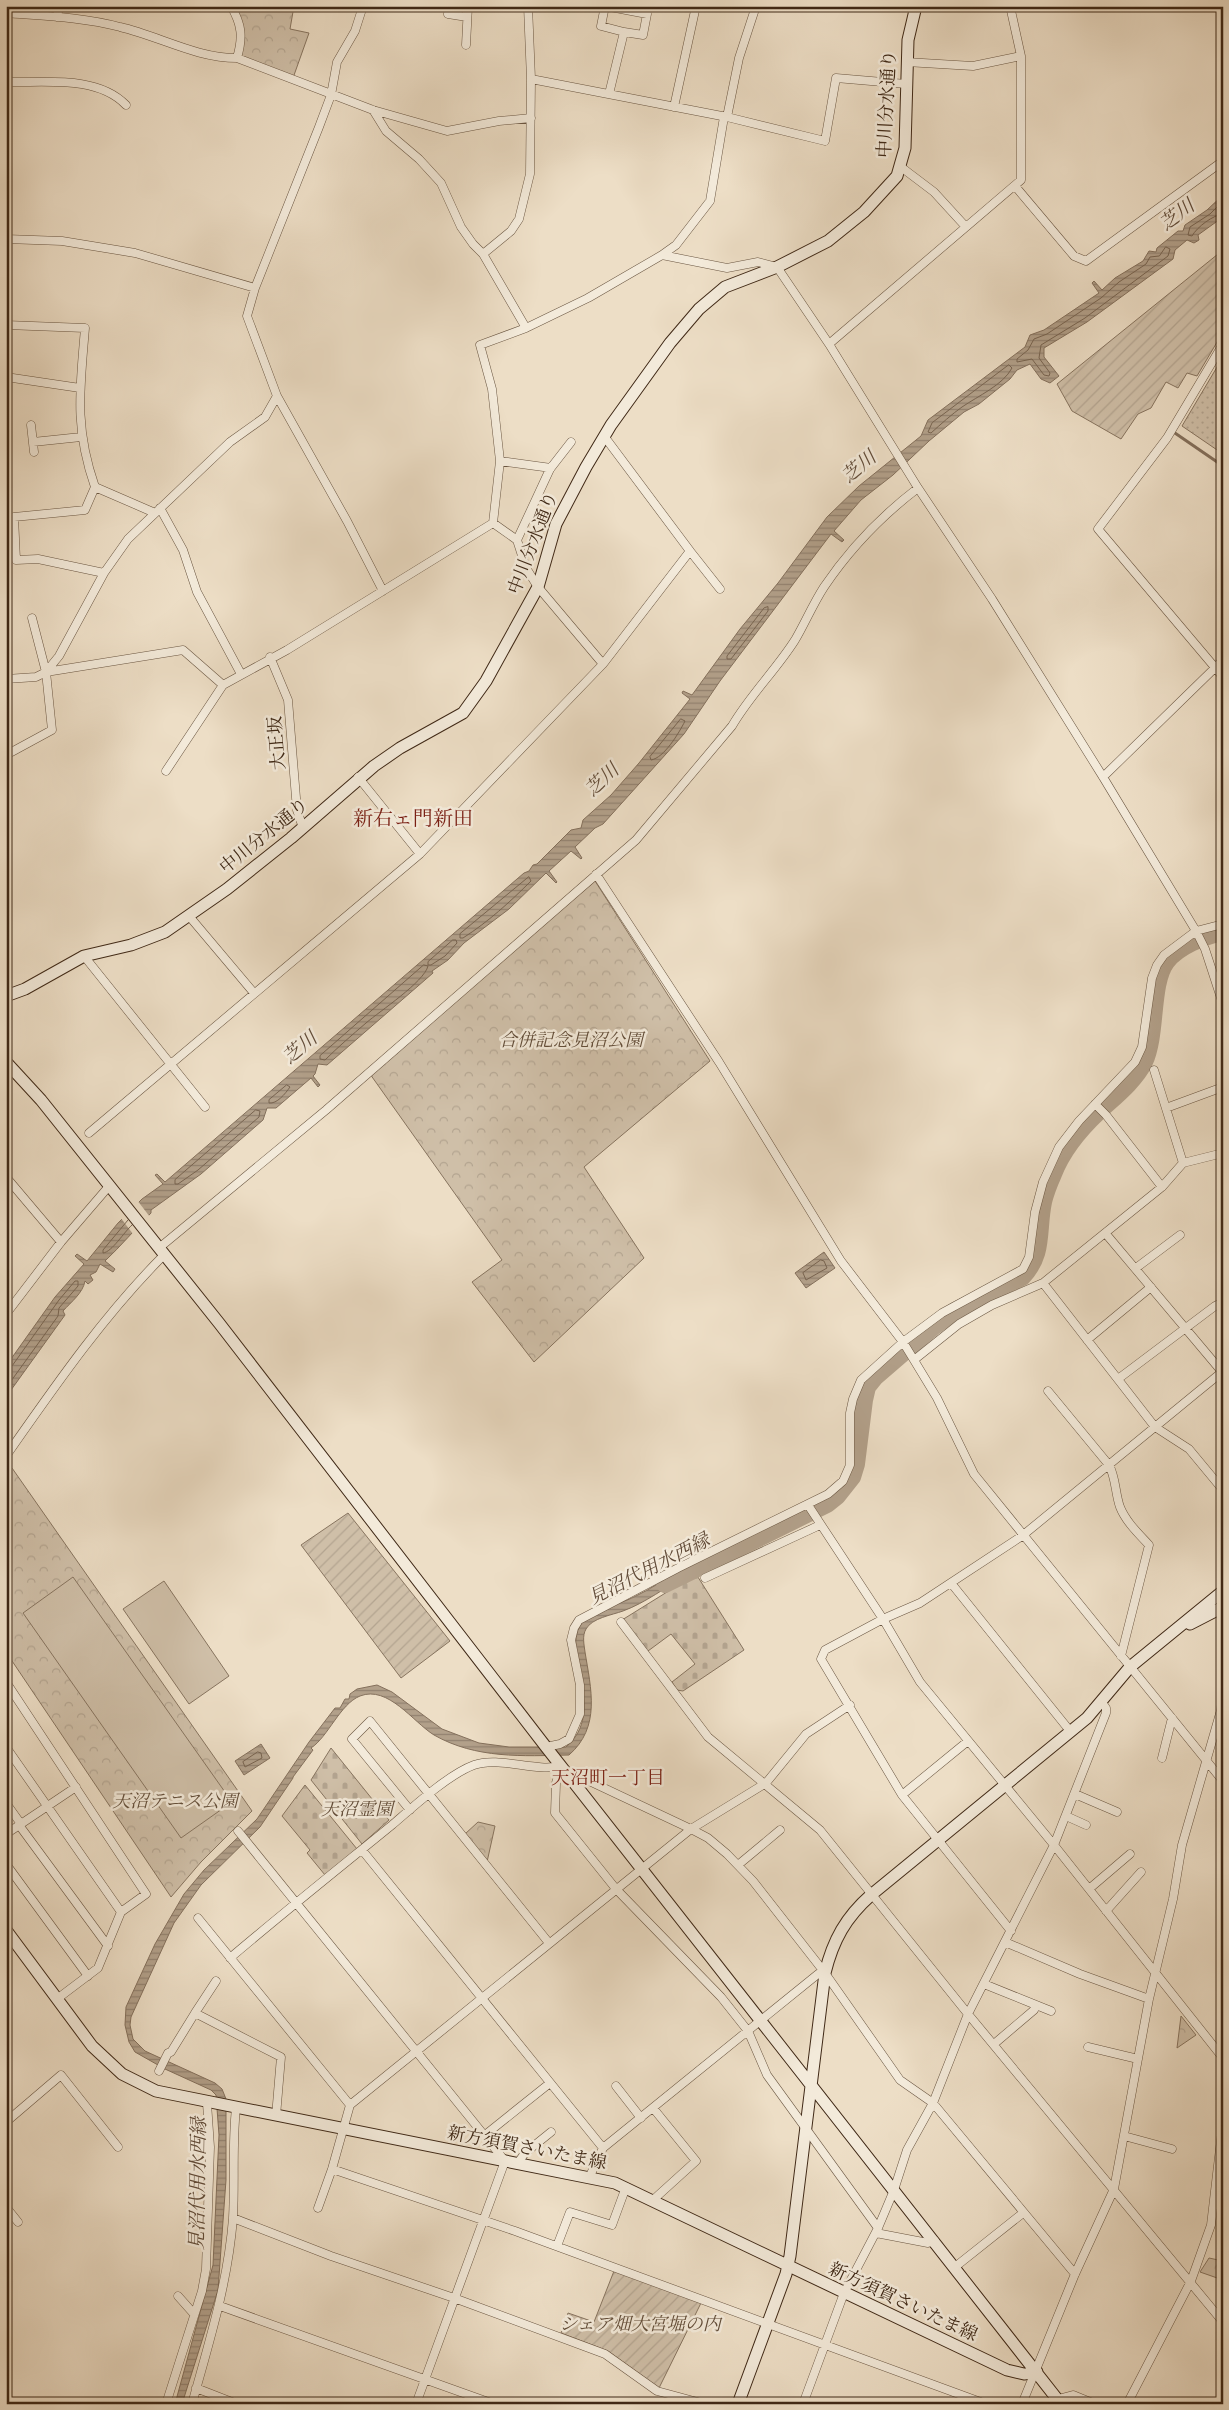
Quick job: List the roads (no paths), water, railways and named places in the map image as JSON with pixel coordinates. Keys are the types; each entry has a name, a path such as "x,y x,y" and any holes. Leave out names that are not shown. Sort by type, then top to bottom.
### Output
{"street":[{"path":"57,17 59,6"},
{"path":"231,6 241,28 242,40 236,58"},
{"path":"363,6 355,31 337,62 330,95 255,288 247,316 278,396 382,591"},
{"path":"449,6 448,14 467,17"},
{"path":"466,45 468,6"},
{"path":"483,254 511,231 519,219 530,174 532,80 528,6"},
{"path":"605,6 647,14 643,35 624,32 601,26 605,6"},
{"path":"674,107 696,6"},
{"path":"493,523 500,461 492,389 480,346 526,328 581,302 676,245 710,201 725,117 739,58 756,6"},
{"name":"中川分水通り","path":"6,996 25,989 84,956 165,932 189,916 303,828 358,777 400,748 463,712 486,681 538,587 556,524 604,436 670,343 699,309 725,287 777,267 812,250 842,230 891,185 901,167 905,148 906,62 908,40 916,6"},
{"path":"829,344 1021,180 1021,56 1010,6"},
{"path":"6,13 75,18 120,26 202,54 220,58 236,58 330,95 421,126 447,131 498,121 531,118"},
{"path":"609,94 624,32"},
{"path":"906,62 973,66 1021,56"},
{"path":"532,80 725,117 825,141 836,78 906,84"},
{"path":"6,82 86,84 119,97 126,104"},
{"path":"372,110 386,131 419,159 441,183 462,227 473,244 483,254 526,328"},
{"path":"1014,186 1074,256 1086,261 1223,161"},
{"path":"901,167 934,192 966,227"},
{"path":"6,239 62,241 135,253 255,288"},
{"path":"662,255 727,268 758,262 777,267 829,344 917,486 992,599 1104,777 1196,931 1205,949 1223,1004"},
{"path":"6,325 85,328 79,418 84,457 95,487 85,510 14,517 16,560 38,559 104,573"},
{"path":"1223,344 1167,438 1098,529 1223,677"},
{"path":"6,377 80,388"},
{"path":"46,672 63,648 104,573 128,539 230,442 265,417 278,396"},
{"path":"31,425 34,452"},
{"path":"604,436 720,589"},
{"path":"33,442 81,437"},
{"path":"517,540 551,468 571,442"},
{"path":"500,461 551,468"},
{"path":"6,1456 53,1389 159,1248 326,1110 636,840 732,726 744,705 794,641 824,587 862,536 917,486"},
{"path":"95,487 157,510 183,550 197,592 241,674"},
{"path":"166,771 223,685 270,657 287,650 493,523"},
{"path":"493,523 517,540 526,568 538,587 603,664"},
{"path":"89,1132 420,854 603,664 690,551"},
{"path":"6,755 52,730 46,672 32,618"},
{"path":"6,679 36,677 46,672 183,650 223,685"},
{"name":"大正坂","path":"270,657 288,700 297,810 303,828"},
{"path":"1104,777 1223,660"},
{"path":"358,777 420,854"},
{"path":"596,874 719,1062 841,1261 903,1342 938,1398 974,1474 1022,1536 1223,1781"},
{"path":"189,916 254,994"},
{"path":"545,1746 560,1744 569,1739 580,1714 580,1685 571,1640 574,1628 579,1620 590,1612 618,1600 687,1563 828,1494 843,1481 850,1465 850,1413 860,1380 903,1342 959,1302 1023,1269 1029,1257 1035,1212 1043,1182 1059,1146 1135,1062 1142,1047 1152,978 1157,965 1175,945 1196,931 1223,924"},
{"path":"84,956 205,1107"},
{"path":"6,1062 41,1100 113,1188 225,1330 559,1764 812,2084 1059,2402 1073,2395 1095,2404"},
{"path":"1154,1070 1183,1163"},
{"path":"1166,1108 1223,1087"},
{"path":"1095,1104 1106,1115 1162,1187"},
{"path":"914,1360 959,1324 992,1304 1043,1283 1162,1187 1183,1163 1223,1153"},
{"path":"6,1177 61,1242"},
{"path":"6,1314 61,1242 113,1188"},
{"path":"1011,1931 902,1795 821,1659 825,1650 883,1619 920,1603 1022,1536 1222,1372 1106,1234"},
{"path":"1136,1268 1180,1235"},
{"path":"1043,1283 1155,1427 1190,1449 1223,1490"},
{"path":"1087,1340 1151,1287"},
{"path":"1118,1379 1215,1306 1223,1302"},
{"path":"1048,1390 1109,1464 1114,1474 1120,1507 1129,1522 1149,1545 1121,1656"},
{"path":"808,1505 883,1619 920,1682 1054,1845 1223,2058"},
{"path":"705,1578 820,1524"},
{"path":"951,1583 1070,1731"},
{"path":"738,2404 787,2266 807,2130 825,1973 832,1948 842,1927 850,1915 871,1894 1087,1718 1130,1667 1223,1591"},
{"path":"1173,1633 1223,1607"},
{"path":"621,1622 708,1737 766,1783 820,1830 968,2014 1223,2322"},
{"path":"6,1682 146,1894 121,1912 98,1968 57,1999"},
{"path":"1022,2404 1037,2372 1074,2274 1114,2189 1149,1999 1173,1899 1182,1845 1221,1710 1223,1690"},
{"path":"803,2404 844,2293 877,2230 894,2190 907,2150 933,2103 968,2014 1054,1845 1106,1713 1106,1708 1102,1701"},
{"path":"318,2208 332,2169 350,2105 691,1828 766,1783 806,1734 850,1705"},
{"path":"1162,1758 1172,1718"},
{"path":"410,1810 352,1739 370,1721 549,1943"},
{"path":"902,1795 968,1741"},
{"path":"6,1747 121,1912"},
{"path":"230,1958 428,1795 464,1769 476,1764 516,1764 549,1769 559,1764"},
{"path":"559,1764 555,1813 616,1888 721,1997 748,2031 767,2075 877,2230 928,2244 935,2241"},
{"path":"576,1784 589,1781 691,1828 708,1838 738,1865 753,1881 825,1973 900,2080 933,2103 1074,2274"},
{"path":"6,1834 76,1787"},
{"path":"1075,1794 1116,1812"},
{"path":"6,1803 108,1946"},
{"path":"1066,1816 1086,1825"},
{"path":"738,1865 780,1830"},
{"path":"238,1831 505,2161 416,2404"},
{"path":"362,1850 603,2148"},
{"path":"1089,1889 1130,1854"},
{"path":"6,1864 88,1976"},
{"path":"1106,1910 1141,1872"},
{"path":"198,1918 350,2105"},
{"name":"新方須賀さいたま線","path":"6,1930 92,2046 122,2074 156,2092 505,2161 626,2187 787,2266 1007,2370 1024,2374 1037,2372"},
{"path":"1005,1942 1080,1974 1149,1999"},
{"path":"589,2178 603,2148 818,1974 825,1973"},
{"path":"160,2069 166,2056 171,2052 216,1981"},
{"path":"984,1984 1050,2011"},
{"path":"994,2044 1036,2005"},
{"path":"195,2013 281,2058 276,2116"},
{"path":"1088,2047 1138,2059"},
{"path":"6,2122 61,2075 118,2147"},
{"path":"485,2135 550,2082"},
{"path":"616,2086 641,2118"},
{"path":"166,2404 202,2291 206,2269 210,2104"},
{"path":"192,2404 220,2306 233,2218 234,2108"},
{"path":"653,2108 696,2161 653,2200"},
{"path":"1127,2404 1191,2281 1211,2225 1223,2123"},
{"path":"517,2164 525,2153 551,2132"},
{"path":"1124,2136 1172,2149"},
{"path":"332,2169 557,2246 986,2404"},
{"path":"557,2246 570,2212 612,2225 626,2187"},
{"path":"6,2207 18,2222"},
{"path":"955,2267 1023,2213"},
{"path":"233,2218 331,2256 454,2298 605,2354 657,2391 705,2404"},
{"path":"178,2296 194,2314"},
{"path":"220,2306 494,2404"},
{"path":"196,2388 237,2404"}],"water":[{"path":"1223,195 1223,217 1198,235 1199,240 1194,243 1187,240 1175,250 1173,259 1087,322 1044,348 1044,357 1059,376 1050,383 1041,379 1030,364 1017,370 1010,379 979,404 964,412 929,441 893,475 861,500 834,531 844,540 842,542 831,534 720,681 684,734 603,824 595,828 575,847 582,858 571,851 549,871 556,883 546,873 509,909 464,943 448,960 432,971 433,973 327,1065 318,1064 313,1076 320,1085 318,1087 311,1078 276,1108 267,1108 263,1120 201,1174 151,1210 151,1213 105,1261 115,1269 113,1272 100,1264 96,1272 90,1275 93,1280 88,1284 85,1281 79,1293 63,1311 65,1315 6,1397 6,1366 55,1297 84,1264 75,1256 77,1254 87,1261 118,1223 142,1199 163,1184 155,1175 157,1174 165,1182 524,873 529,871 571,830 581,828 583,820 611,795 690,699 682,693 683,691 692,695 740,629 778,583 827,517 859,486 921,436 928,420 1025,347 1030,335 1044,330 1099,293 1092,283 1094,281 1102,290 1115,278 1143,261 1149,251 1156,252 1157,248 1178,231 1183,231 1185,225 1207,210"},
{"path":"824,1252 835,1268 806,1288 795,1273"},
{"path":"683,1568 687,1575 639,1604 597,1620 586,1629 584,1640 591,1693 590,1720 579,1744 569,1755 534,1756 500,1754 466,1748 434,1735 400,1706 390,1700 370,1694 360,1696 346,1706 323,1736 311,1748 313,1750 260,1827 201,1885 174,1923 131,2017 130,2025 133,2039 145,2051 215,2083 222,2089 226,2099 226,2180 218,2290 182,2404 175,2404 213,2265 219,2135 216,2095 211,2090 165,2069 135,2052 129,2042 125,2025 126,2007 155,1944 184,1894 204,1870 257,1819 309,1742 335,1708 340,1708 345,1699 349,1699 350,1694 357,1689 377,1685 392,1692 442,1729 479,1743 509,1747 566,1747 578,1732 583,1716 584,1699 576,1649 577,1634 583,1621 593,1613 640,1594"},
{"path":"261,1744 270,1758 244,1775 235,1761"}],"waterway":[{"path":"1172,431 1223,466"},
{"name":"見沼代用水西縁","path":"665,1584 827,1504 837,1496 852,1477 856,1464 867,1387 875,1377 933,1327 955,1311 1022,1277 1034,1260 1037,1251 1043,1202 1061,1157 1085,1126 1129,1082 1144,1062 1151,1038 1155,996 1161,971 1166,962 1177,951 1192,942 1223,932"}],"district":[{"name":"新右ェ門新田","path":"413,818"},
{"name":"天沼町一丁目","path":"608,1778"}],"water label":[{"name":"芝川","path":"1177,215"},
{"name":"芝川","path":"859,467"},
{"name":"芝川","path":"602,780"},
{"name":"芝川","path":"300,1048"}],"park label":[{"name":"合併記念見沼公園","path":"571,1040"},
{"name":"天沼テニス公園","path":"175,1801"},
{"name":"天沼霊園","path":"357,1809"},
{"name":"シェア畑大宮堀の内","path":"640,2324"}]}
